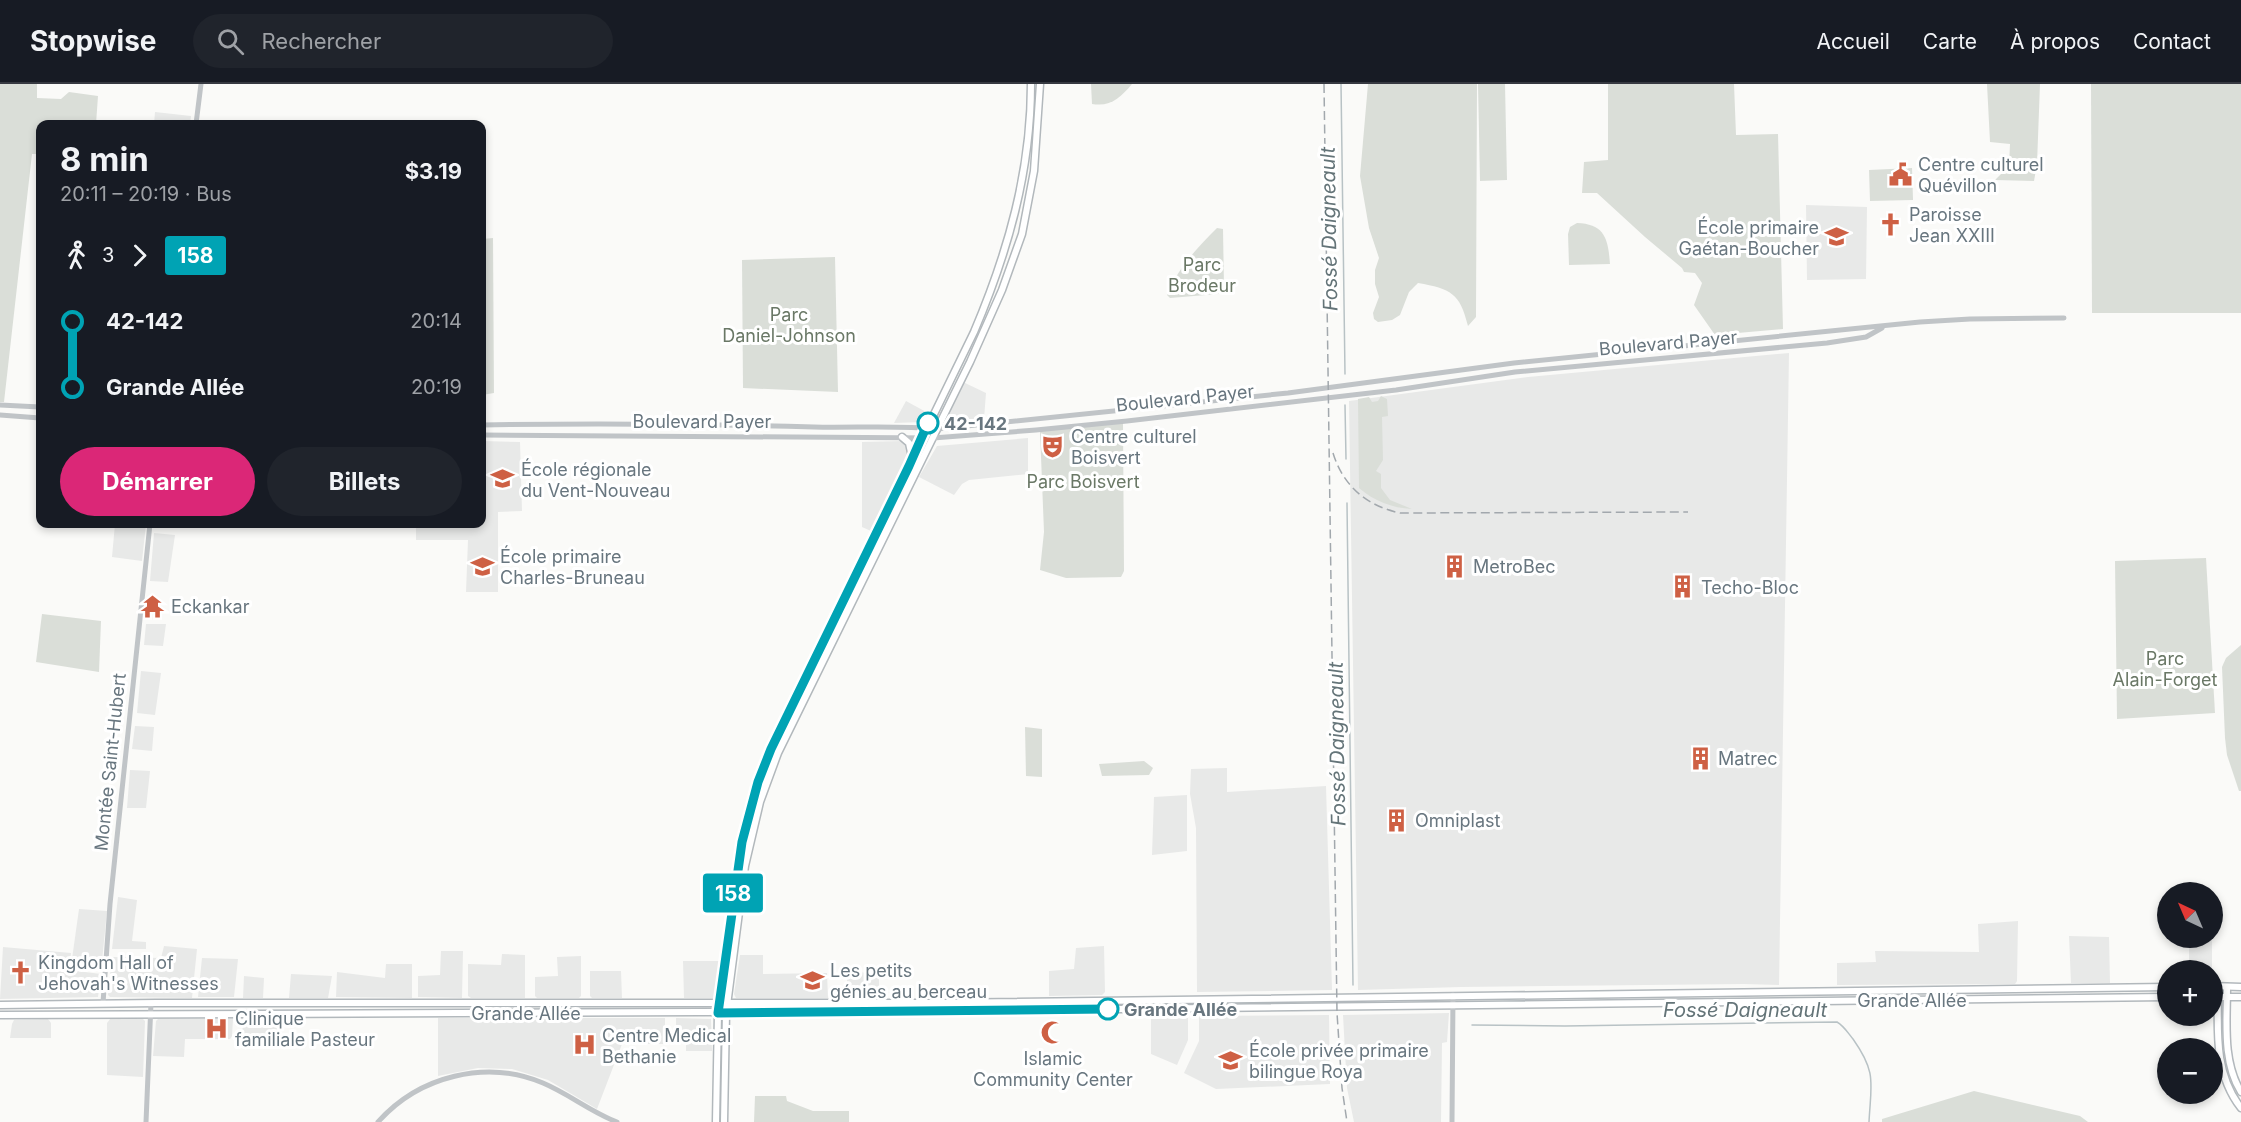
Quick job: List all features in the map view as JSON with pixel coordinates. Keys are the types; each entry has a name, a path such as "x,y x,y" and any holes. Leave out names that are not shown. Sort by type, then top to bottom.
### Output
{"main road":[{"path":"716,1122 719,1003 742,842 758,782 771,749 974,332 1002,260 1021,190 1027,150 1031,84"},
{"path":"724,1122 727,1003 745,866 760,802 778,753 970,362 1002,290 1022,234 1034,171 1040,84"},
{"path":"902,437 909,443 912,459"},
{"path":"880,525 888,529"},
{"name":"Grande Allée","path":"0,1005 941,1003 2157,987"},
{"path":"2223,987 2241,987"},
{"path":"2228,987 2228,1056 2233,1077 2241,1092"},
{"name":"Grande Allée","path":"0,1015 718,1013 2157,997"},
{"path":"2223,997 2241,997"},
{"path":"2217,1026 2220,1067 2227,1087 2241,1108"}],"street":[{"path":"196,120 201,84"},
{"name":"Boulevard Payer","path":"486,425 736,425 937,429 1278,394 1514,363 1886,326 1970,319 2064,318"},
{"name":"Boulevard Payer","path":"486,435 933,438 985,434 1396,390 1515,372 1827,343 1866,337 1886,326"},
{"path":"1278,394 1279,403"},
{"path":"0,405 36,407"},
{"path":"0,415 36,418"},
{"path":"984,424 985,434"},
{"name":"Montée Saint-Hubert","path":"103,1003 110,904 150,528"},
{"path":"1452,1122 1453,995"},
{"path":"146,1122 151,1003"},
{"path":"378,1122 403,1099 429,1084 461,1074 485,1072 510,1074 539,1081 587,1109 617,1122"}],"shaded area":[{"path":"155,112 191,116 190,120 154,120"},
{"name":"École primaire Gaétan-Boucher","path":"1806,205 1867,207 1866,279 1807,280"},
{"path":"1789,353 1779,985 1358,990 1349,401 1528,377"},
{"path":"963,382 986,393 984,419 955,421 949,417 948,413"},
{"path":"906,401 928,413 923,422 894,423"},
{"path":"1028,438 1028,474 969,480 962,484 954,495 919,477 937,446"},
{"path":"486,441 520,442 522,511 498,512 498,592 466,592 468,540 416,540 416,528 486,528"},
{"path":"862,442 906,442 910,451 871,531 862,527"},
{"path":"115,528 146,528 142,561 112,557"},
{"path":"154,533 175,535 168,582 150,581"},
{"path":"146,624 166,624 163,646 144,645"},
{"path":"141,671 161,673 155,715 137,713"},
{"path":"135,726 154,727 152,751 132,749"},
{"path":"1227,768 1227,792 1326,786 1332,990 1197,992 1196,828 1190,794 1191,769"},
{"path":"130,770 150,771 146,808 127,808"},
{"path":"1187,795 1187,851 1152,855 1154,797"},
{"path":"118,897 137,900 132,941 146,942 146,949 112,949"},
{"path":"79,909 107,911 102,961 72,959"},
{"path":"2018,921 2017,981 2015,984 1837,985 1837,963 1876,962 1875,951 1979,952 1978,924"},
{"path":"2069,936 2109,937 2110,983 2071,983"},
{"path":"164,946 197,949 192,998 110,997 108,995 112,957 161,958"},
{"path":"1104,946 1105,992 1102,995 1049,996 1049,971 1074,969 1076,948"},
{"path":"3,947 71,953 69,970 101,974 98,997 0,999"},
{"path":"2189,948 2212,948 2212,960 2189,960"},
{"path":"441,951 463,951 462,998 418,997 418,976 440,975"},
{"path":"502,954 525,955 525,998 471,998 468,996 468,964 501,965"},
{"path":"740,955 763,955 763,974 827,973 828,998 736,998 734,994"},
{"path":"581,956 581,996 579,998 537,998 535,996 535,977 558,976 557,957"},
{"path":"202,958 238,959 234,997 198,997"},
{"path":"683,961 719,961 715,998 684,998"},
{"path":"386,964 412,964 412,998 336,997 337,972 385,978"},
{"path":"590,971 621,971 622,998 592,998 590,996"},
{"path":"879,972 879,998 847,999 847,973"},
{"path":"291,974 332,976 328,998 289,998"},
{"path":"244,976 264,978 263,998 243,998"},
{"path":"1184,1013 1188,1018 1188,1040 1177,1065 1151,1054 1151,1014"},
{"path":"1449,1013 1447,1042 1442,1043 1441,1122 1354,1122 1347,1088 1343,1015"},
{"path":"1329,1015 1330,1084 1216,1089 1184,1073 1199,1041 1199,1016"},
{"path":"111,1018 142,1018 145,1021 143,1077 107,1075 107,1023"},
{"path":"438,1018 536,1020 539,1018 665,1018 665,1044 622,1044 597,1109 548,1080 512,1069 478,1068 438,1076"},
{"path":"676,1018 711,1019 712,1051 686,1051 686,1044 676,1043"},
{"path":"48,1019 51,1023 51,1038 10,1038 14,1020"},
{"path":"158,1019 233,1019 232,1036 230,1039 185,1039 184,1057 153,1056"},
{"path":"244,1019 282,1019 282,1039 241,1039"}],"green space":[{"path":"0,84 37,84 37,98 61,99 69,92 98,96 96,120 36,120 36,154 32,154 4,402 0,402"},
{"path":"1091,84 1132,84 1115,100 1099,105 1092,104"},
{"path":"1368,84 1477,84 1476,317 1468,326 1461,306 1452,294 1418,283 1409,292 1400,315 1392,320 1378,322 1374,319 1373,313 1379,297 1375,284 1375,270 1379,258 1369,228 1360,176"},
{"path":"1478,84 1505,84 1507,180 1480,181"},
{"path":"1608,84 1734,84 1736,135 1778,134 1783,329 1715,335 1694,305 1702,283 1695,273 1684,272 1597,193 1582,193 1584,162 1608,160"},
{"path":"1987,84 2040,84 2037,164 2034,181 1995,180 2009,166 2010,144 1990,142"},
{"path":"2091,84 2241,84 2241,313 2092,313"},
{"path":"1912,168 1913,200 1870,201 1869,170"},
{"path":"1577,223 1594,226 1603,234 1608,247 1610,264 1569,265 1568,234 1570,227"},
{"name":"Parc Brodeur","path":"1217,228 1223,229 1224,287 1218,294 1170,298 1167,295 1182,267"},
{"path":"493,238 494,393 486,394 486,239"},
{"name":"Parc Daniel-Johnson","path":"835,257 838,392 743,388 742,260"},
{"path":"1381,396 1387,399 1388,416 1382,417 1383,460 1376,471 1381,474 1381,488 1390,500 1412,509 1384,503 1359,488 1358,399 1369,397 1372,402 1378,401"},
{"name":"Parc Boisvert","path":"1123,423 1124,571 1121,577 1066,578 1040,570 1044,532 1040,431"},
{"name":"Parc Alain-Forget","path":"2206,558 2215,713 2117,719 2115,561"},
{"path":"42,614 101,621 99,672 36,662"},
{"path":"2241,645 2241,791 2239,791 2227,755 2222,667 2226,658"},
{"path":"1025,727 1042,729 1042,777 1026,776"},
{"path":"1144,761 1153,768 1149,775 1102,776 1099,764"},
{"path":"1974,1091 2080,1116 2088,1122 1882,1122 1882,1119"},
{"path":"755,1096 786,1096 787,1101 813,1111 849,1111 849,1122 754,1122"}],"waterway":[{"name":"Fossé Daigneault","path":"1341,84 1345,374"},
{"name":"Fossé Daigneault","path":"1345,405 1346,459"},
{"name":"Fossé Daigneault","path":"1347,503 1353,985"},
{"name":"Fossé Daigneault","path":"1472,1025 1837,1022 1853,1039 1869,1070 1871,1079 1869,1122"}],"railway":[{"path":"1324,84 1337,1013 1342,1088 1347,1122"},
{"path":"1333,453 1343,475 1358,493 1377,505 1400,513 1688,512"}],"bus line":[{"name":"158","path":"928,423 771,749 758,782 742,842 734,887 718,1013 1108,1009"}],"place":[{"name":"Centre culturel Quévillon","path":"1900,174"},
{"name":"Paroisse Jean XXIII","path":"1891,224"},
{"name":"École primaire Gaétan-Boucher","path":"1837,237"},
{"name":"42-142","path":"928,423"},
{"name":"Centre culturel Boisvert","path":"1053,446"},
{"name":"École régionale du Vent-Nouveau","path":"503,479"},
{"name":"École primaire Charles-Bruneau","path":"482,566"},
{"name":"MetroBec","path":"1455,566"},
{"name":"Techo-Bloc","path":"1683,587"},
{"name":"Eckankar","path":"153,606"},
{"name":"Matrec","path":"1700,758"},
{"name":"Omniplast","path":"1397,820"},
{"name":"Kingdom Hall of Jehovah's Witnesses","path":"20,972"},
{"name":"Les petits génies au berceau","path":"812,980"},
{"name":"Grande Allée","path":"1108,1009"},
{"name":"Clinique familiale Pasteur","path":"217,1028"},
{"name":"Islamic Community Center","path":"1053,1032"},
{"name":"Centre Medical Bethanie","path":"584,1045"},
{"name":"École privée primaire bilingue Roya","path":"1231,1060"}]}
